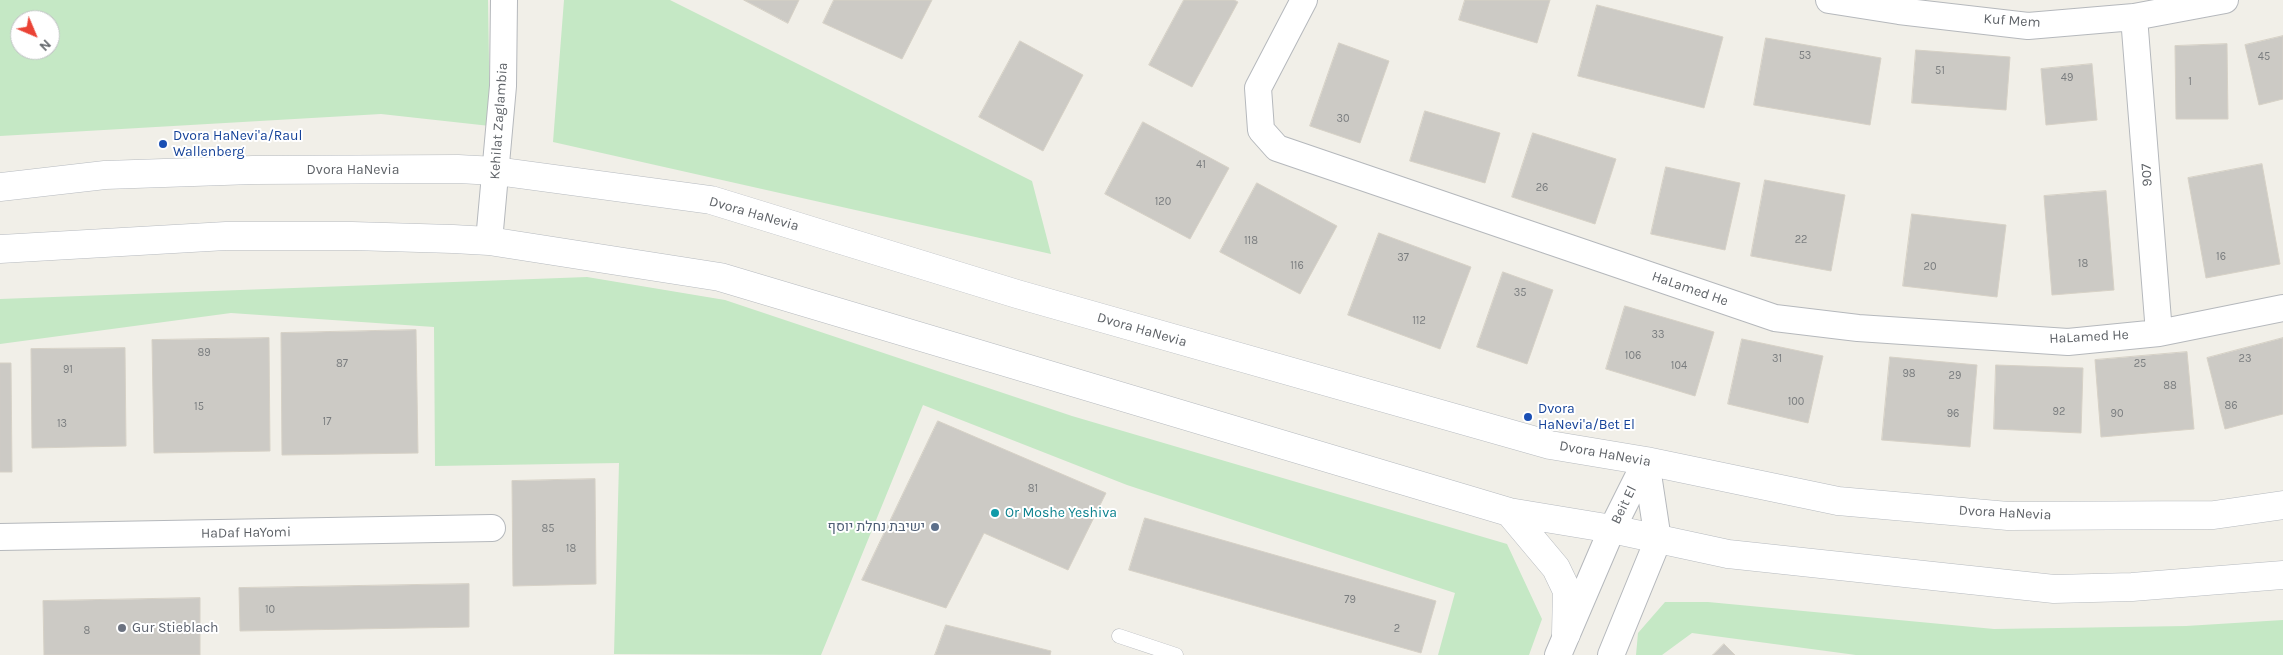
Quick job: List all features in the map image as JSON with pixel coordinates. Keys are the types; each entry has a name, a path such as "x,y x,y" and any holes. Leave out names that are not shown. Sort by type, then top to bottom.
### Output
{"street":[{"name":"Kehilat Zaglambia","path":"490,241 503,86 504,0"},
{"name":"HaLamed He","path":"1304,0 1258,88 1261,130 1276,148 1775,318 1858,328 2068,342 2159,333 2283,308"},
{"name":"Kuf Mem","path":"1829,0 1899,11 1985,10 2028,26 2134,17 2225,0"},
{"name":"907","path":"2134,17 2159,333"},
{"name":"Dvora HaNevia","path":"0,188 105,175 253,170 458,170 496,172 712,200 1017,294 1550,445 1646,461 1838,501 2008,516 2214,515 2283,505"},
{"path":"0,249 226,236 352,236 490,241 720,277 1509,512 1612,529 1728,554 2054,589 2132,587 2283,575"},
{"name":"Beit El","path":"1562,644 1612,529 1646,461"},
{"name":"Beit El","path":"1646,461 1658,540"},
{"path":"1509,512 1556,568 1567,591 1562,644"},
{"name":"HaDaf HaYomi","path":"0,537 492,528"},
{"path":"1611,655 1658,540"}],"lane":[{"path":"1119,636 1176,655"}],"green space":[{"path":"0,0 488,0 490,126 381,114 0,136"},
{"path":"564,0 670,0 1032,181 1051,254 553,142"},
{"path":"587,277 725,300 1072,416 1507,544 1542,619 1529,655 1438,655 1455,593 1127,485 923,405 821,655 614,654 619,463 435,466 434,327 231,313 0,344 0,299"},
{"path":"1665,602 1708,602 1994,629 2186,626 2283,620 2283,655 1856,655 1692,633 1662,655 1636,655 1638,633"}],"building":[{"path":"744,0 799,0 788,23"},
{"path":"834,0 932,0 902,59 823,23"},
{"path":"1184,0 1234,0 1238,2 1192,87 1149,65"},
{"path":"1465,0 1550,0 1537,43 1459,20"},
{"path":"1597,5 1723,37 1704,108 1578,76"},
{"path":"2283,36 2283,99 2259,105 2245,45"},
{"path":"1766,38 1881,58 1870,125 1754,105"},
{"path":"1020,41 1083,75 1043,151 979,117"},
{"path":"1339,43 1389,61 1360,143 1310,126"},
{"path":"2227,44 2228,119 2176,119 2175,46"},
{"path":"1916,50 2010,57 2006,110 1912,103"},
{"path":"2092,64 2097,120 2046,125 2041,69"},
{"path":"1425,111 1500,133 1485,183 1410,161"},
{"path":"1143,122 1229,168 1190,239 1105,194"},
{"path":"1533,133 1616,159 1595,224 1512,197"},
{"path":"2262,164 2280,264 2206,278 2188,178"},
{"path":"1666,167 1740,183 1725,250 1651,234"},
{"path":"1765,180 1845,195 1831,271 1751,256"},
{"path":"1257,183 1337,226 1300,294 1220,252"},
{"path":"2106,191 2114,290 2052,295 2044,196"},
{"path":"1912,214 2006,225 1997,297 1903,286"},
{"path":"1379,233 1471,267 1440,349 1348,315"},
{"path":"1503,272 1553,290 1527,364 1477,347"},
{"path":"1625,306 1714,332 1695,396 1606,369"},
{"path":"416,330 418,453 282,455 281,333"},
{"path":"269,338 270,451 154,453 152,340"},
{"path":"2283,338 2283,414 2225,429 2207,358"},
{"path":"1742,339 1823,356 1808,423 1728,404"},
{"path":"125,348 126,446 32,448 31,349"},
{"path":"2187,352 2194,429 2101,437 2095,360"},
{"path":"1890,357 1977,365 1970,447 1882,440"},
{"path":"0,363 11,363 12,472 0,472"},
{"path":"1996,365 2083,368 2081,433 1994,429"},
{"name":"Or Moshe Yeshiva","path":"938,421 1106,493 1068,570 984,533 946,608 862,580"},
{"path":"595,479 596,584 513,586 512,481"},
{"path":"1145,518 1436,601 1421,653 1129,570"},
{"path":"469,584 469,627 240,631 239,588"},
{"name":"Gur Stieblach","path":"200,598 200,655 44,655 43,601"},
{"path":"946,625 1051,651 1050,655 935,655"},
{"path":"1724,644 1735,655 1713,655"}],"place":[{"name":"Dvora HaNevi'a/Raul Wallenberg","path":"163,144"},
{"name":"Dvora HaNevi'a/Bet El","path":"1528,417"},
{"name":"Or Moshe Yeshiva","path":"995,513"},
{"name":"ישיבת נחלת יוסף","path":"935,527"},
{"name":"Gur Stieblach","path":"122,628"}]}
